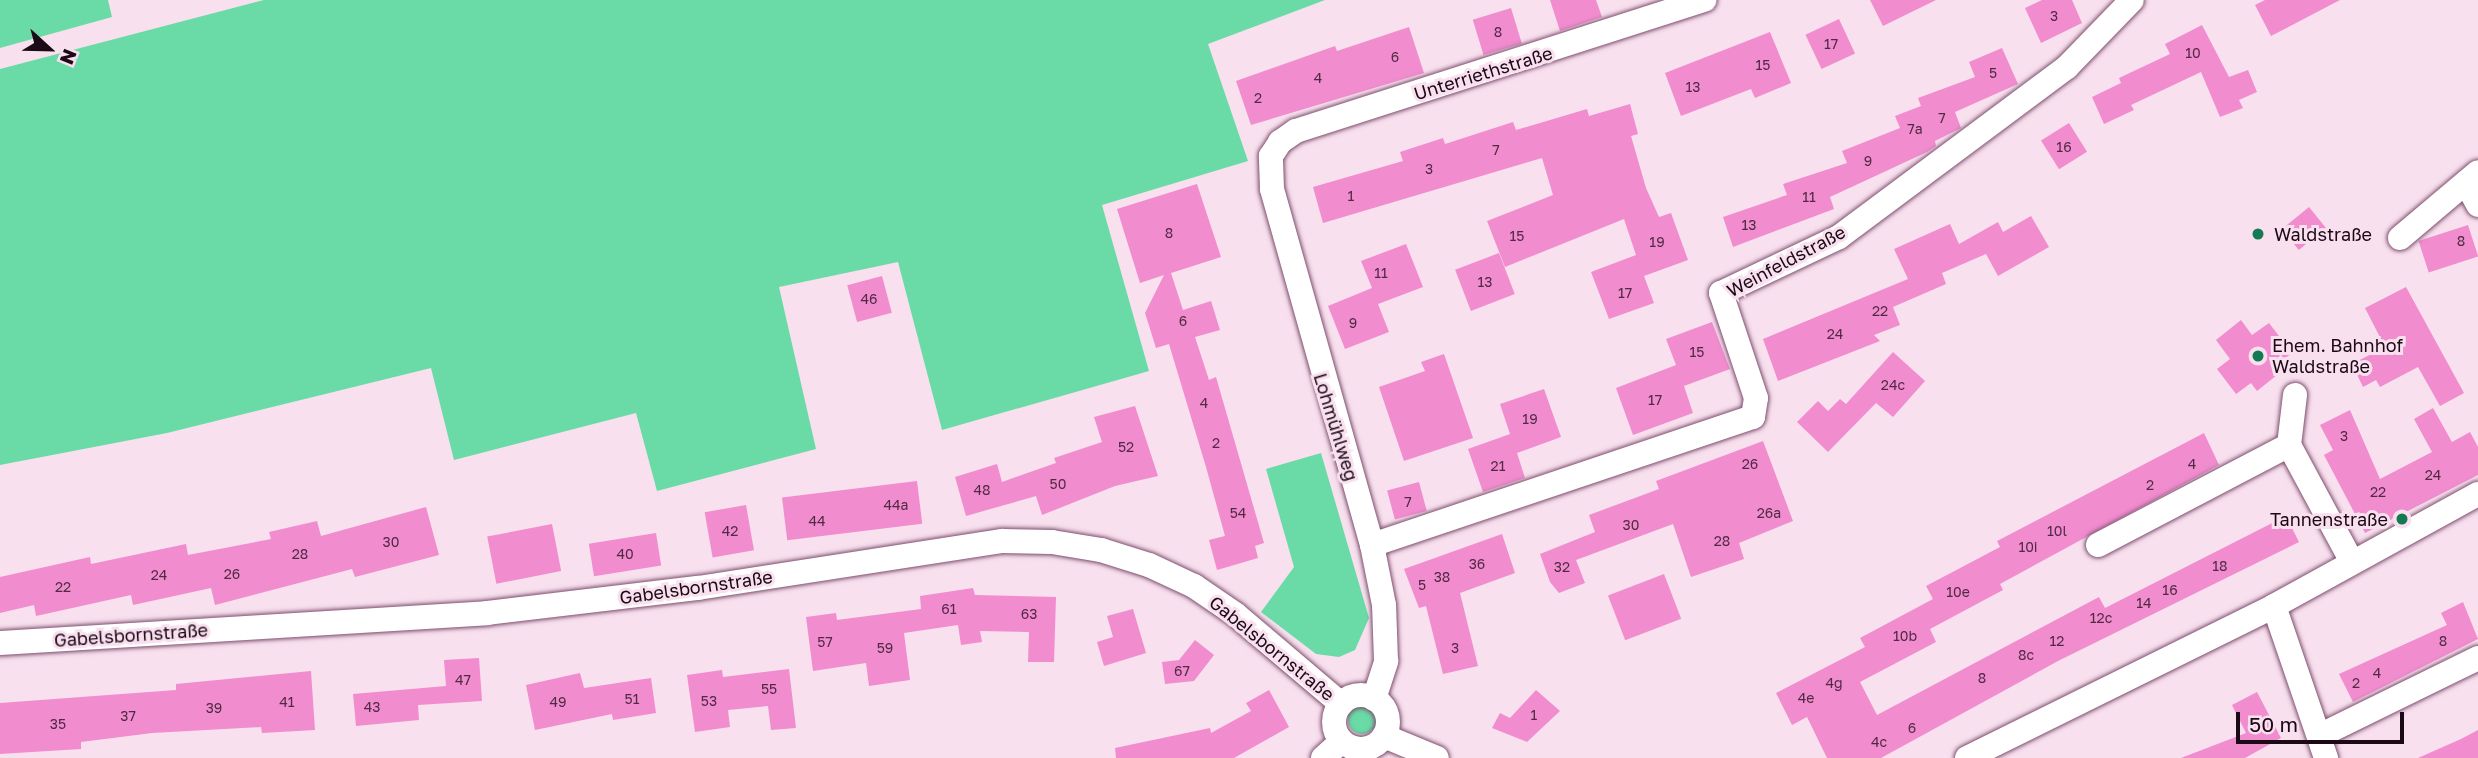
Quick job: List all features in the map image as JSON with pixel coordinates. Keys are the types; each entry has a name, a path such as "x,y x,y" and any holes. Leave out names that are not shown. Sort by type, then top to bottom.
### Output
{"street":[{"name":"Unterriethstraße","path":"1271,156 1280,142 1296,131 1704,0"},
{"name":"Weinfeldstraße","path":"1372,545 1753,417 1756,398 1721,293 1839,237 2067,67 2132,0"},
{"name":"Lohmühlweg","path":"1271,156 1272,189 1372,545 1387,633 1382,681 1374,699"},
{"path":"2400,238 2472,177 2478,205"},
{"path":"2295,395 2288,445 2352,562"},
{"path":"2098,545 2288,445"},
{"path":"1967,758 2274,606 2478,494"},
{"name":"Gabelsbornstraße","path":"0,643 487,613 698,588 1002,541 1052,542 1137,561 1194,586 1235,614 1341,705"},
{"path":"2274,606 2323,747 2478,658"},
{"path":"1360,695 1374,699 1388,719 1384,736 1365,749 1342,741 1335,719 1341,705 1360,695"},
{"path":"1384,736 1437,758"},
{"path":"1323,758 1342,741"}],"green space":[{"path":"0,0 108,0 112,17 0,48"},
{"path":"264,0 1325,0 1208,44 1248,161 1102,205 1149,371 942,430 898,262 779,287 816,449 657,491 636,413 454,460 431,368 167,433 0,465 0,69"},
{"path":"1321,453 1369,618 1355,650 1339,657 1316,654 1261,612 1294,567 1266,469"},
{"path":"1362,706 1372,710 1376,720 1372,730 1362,734 1352,730 1348,720 1352,710"}],"building":[{"path":"1550,0 1596,0 1602,17 1560,31"},
{"path":"1870,0 1936,0 1883,26"},
{"path":"2042,0 2072,0 2082,23 2041,43 2025,8"},
{"path":"2265,0 2340,0 2271,36 2255,5"},
{"path":"1511,8 1522,43 1484,55 1473,20"},
{"path":"1839,19 1855,53 1822,69 1805,35"},
{"path":"2202,25 2229,77 2248,70 2257,92 2239,100 2243,108 2220,117 2201,72 2131,105 2134,110 2104,124 2092,97 2121,83 2119,78 2170,54 2165,44"},
{"path":"1409,27 1424,73 1251,125 1236,81 1335,46 1337,51"},
{"path":"1770,32 1791,83 1755,98 1751,89 1681,116 1665,73"},
{"path":"2002,48 2018,84 1955,112 1961,128 1935,141 1936,146 1927,152 1830,197 1834,209 1733,247 1723,217 1787,195 1783,184 1847,163 1842,151 1900,128 1895,116 1921,106 1918,98 1975,77 1969,62"},
{"path":"1630,104 1638,134 1631,136 1646,188 1659,217 1671,213 1688,260 1644,276 1654,303 1609,319 1591,272 1636,255 1624,219 1505,267 1487,221 1553,195 1542,158 1323,223 1313,187 1403,161 1400,152 1443,138 1445,144 1513,122 1516,130 1587,109 1589,116"},
{"path":"2069,123 2087,152 2059,169 2041,140"},
{"path":"1197,184 1221,257 1171,273 1183,310 1211,301 1220,330 1195,337 1209,380 1216,377 1264,543 1255,546 1258,558 1217,570 1209,540 1225,536 1206,467 1169,344 1156,348 1145,313 1164,275 1140,283 1117,209"},
{"path":"2309,207 2326,228 2299,250 2282,229"},
{"path":"2031,216 2049,247 1998,276 1986,254 1942,273 1946,284 1893,307 1900,325 1874,335 1880,341 1778,381 1763,339 1908,279 1894,249 1950,224 1959,244 1998,222 2003,232"},
{"path":"2468,225 2478,256 2429,272 2419,241"},
{"path":"1406,244 1423,287 1378,304 1389,332 1345,349 1328,306 1372,288 1361,261"},
{"path":"1499,253 1515,294 1471,311 1455,270"},
{"path":"882,276 892,313 857,322 847,285"},
{"path":"2406,287 2464,393 2440,406 2418,367 2380,387 2376,380 2363,387 2352,364 2385,347 2365,308"},
{"name":"Ehem. Bahnhof Waldstraße","path":"2241,320 2252,335 2269,323 2292,353 2277,364 2282,371 2257,391 2251,383 2236,394 2217,369 2230,359 2216,340"},
{"path":"1712,322 1730,369 1684,386 1693,413 1633,435 1616,388 1676,365 1666,339"},
{"path":"1893,352 1925,381 1893,417 1876,403 1828,452 1797,422 1818,401 1828,411 1840,399 1846,404"},
{"path":"1444,354 1473,438 1404,461 1379,387 1425,371 1421,362"},
{"path":"1544,389 1561,437 1517,453 1525,478 1483,492 1468,449 1510,434 1500,404"},
{"path":"1135,406 1158,476 1115,486 1042,515 1036,496 966,516 955,477 997,464 1002,482 1056,463 1054,458 1102,442 1094,417"},
{"path":"2433,408 2452,442 2470,432 2478,447 2478,475 2365,533 2324,455 2333,450 2320,425 2350,410 2380,479 2432,452 2414,419"},
{"path":"2204,433 2219,465 2000,584 2003,590 1930,629 1936,642 1860,682 1877,715 2099,597 2105,608 2286,516 2299,542 2058,661 1881,758 1827,758 1807,717 1792,725 1776,693 1865,647 1860,638 1933,599 1926,586 2000,547 1997,541"},
{"path":"1763,441 1793,521 1739,543 1744,559 1691,577 1673,524 1576,560 1585,583 1559,593 1550,582 1540,554 1595,532 1589,515 1659,489 1656,481"},
{"path":"917,481 922,524 787,540 782,498"},
{"path":"1419,482 1427,511 1395,520 1387,491"},
{"path":"746,505 754,550 713,558 705,512"},
{"path":"426,507 439,555 355,577 352,569 215,605 211,588 133,605 131,595 36,616 34,605 0,613 0,577 90,557 91,564 186,544 188,555 271,539 269,532 317,521 321,536"},
{"path":"552,524 561,571 496,584 487,537"},
{"path":"656,533 661,566 594,576 589,544"},
{"path":"1502,534 1515,573 1460,593 1478,666 1443,674 1426,606 1419,608 1404,569"},
{"path":"1664,574 1681,619 1625,640 1608,596"},
{"path":"973,588 975,595 1056,597 1054,662 1028,662 1029,632 980,631 982,642 961,645 958,625 904,633 910,680 869,686 866,663 813,671 806,617 836,613 837,620 921,609 920,596"},
{"path":"2463,602 2478,639 2353,702 2339,674 2447,625 2441,613"},
{"path":"1133,609 1146,653 1104,666 1097,642 1113,637 1107,616"},
{"path":"1195,640 1214,655 1194,681 1165,684 1162,662 1179,660"},
{"path":"479,658 482,701 418,705 419,720 356,726 353,694 446,686 444,660"},
{"path":"789,669 796,728 771,730 768,706 728,710 730,727 695,732 687,675 722,670 723,677"},
{"path":"311,671 315,730 262,733 261,727 152,733 81,742 81,749 0,754 0,703 176,690 176,684"},
{"path":"580,673 584,688 651,678 656,713 613,720 612,714 535,730 526,685"},
{"path":"1269,690 1289,727 1234,758 1116,758 1115,748 1210,728 1211,733 1251,711 1246,703"},
{"path":"1536,690 1560,711 1527,742 1492,728 1500,713 1510,718"},
{"path":"2257,692 2281,738 2245,758 2181,758 2246,733 2232,705"},
{"path":"2478,730 2478,758 2418,758 2461,739"}],"place":[{"name":"Waldstraße","path":"2258,234"},
{"name":"Ehem. Bahnhof Waldstraße","path":"2258,356"},
{"name":"Tannenstraße","path":"2402,519"}]}
